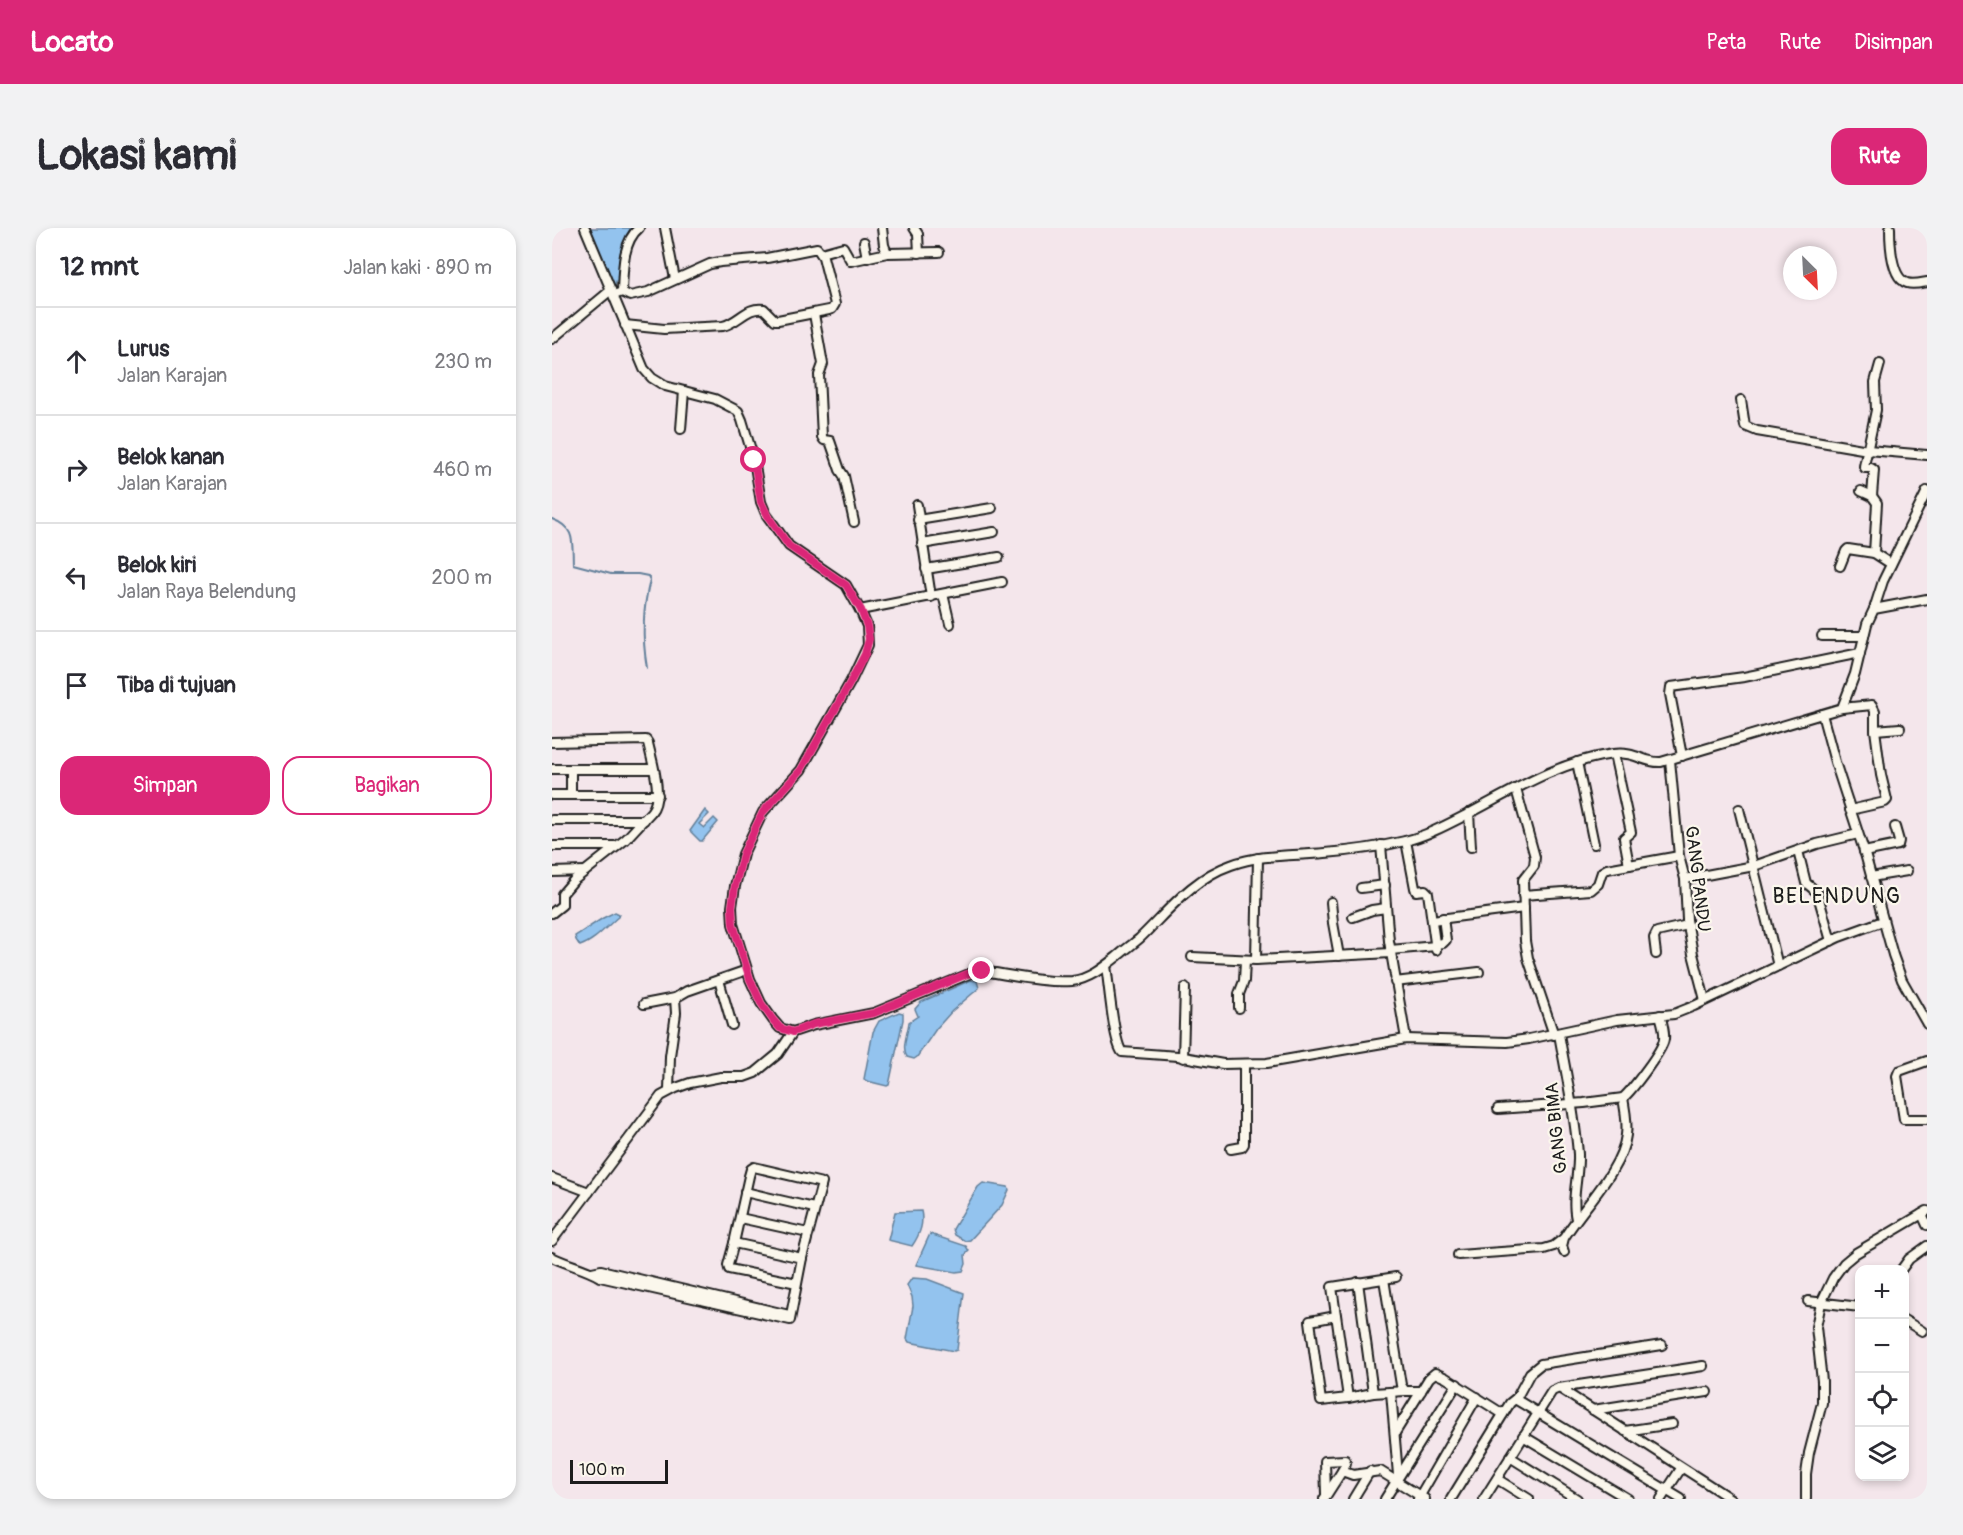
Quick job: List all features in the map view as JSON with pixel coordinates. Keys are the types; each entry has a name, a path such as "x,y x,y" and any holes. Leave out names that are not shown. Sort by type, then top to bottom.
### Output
{"street":[{"path":"585,228 635,350 648,374 665,386 715,399 738,411 754,460 761,502 769,518 789,546 846,585 861,610 868,634 865,654 801,770 763,812 743,854 735,886 733,915 737,940 747,970 761,1003 773,1020 780,1028 793,1032"},
{"path":"622,292 629,240 639,228"},
{"path":"665,228 675,279"},
{"path":"882,228 887,253"},
{"path":"914,228 918,234 919,253"},
{"path":"1890,228 1891,253 1899,277 1905,283 1927,282"},
{"path":"864,242 867,258"},
{"path":"821,253 843,247 851,261 887,253 939,252"},
{"path":"552,339 613,293 622,292 627,296 633,296 663,286 710,264 767,258 808,248 817,248 821,253 835,304 832,309 778,320 761,308 750,310 733,323 723,326 664,329 625,325"},
{"path":"814,314 823,364 819,375 822,437 830,441 844,476 854,522"},
{"path":"1872,496 1874,470 1864,467 1876,410 1875,382 1880,364"},
{"path":"681,429 684,391"},
{"path":"1742,400 1745,426 1749,429 1868,450 1927,455"},
{"path":"1861,491 1872,496 1877,506 1874,553"},
{"path":"1842,708 1855,674 1864,636 1883,581 1927,491"},
{"path":"916,505 931,597"},
{"path":"918,520 992,508"},
{"path":"922,544 994,532"},
{"path":"1840,566 1845,551 1848,549 1874,553 1892,564"},
{"path":"926,569 999,556"},
{"path":"861,610 1002,582"},
{"path":"943,594 950,624"},
{"path":"1874,609 1927,599"},
{"path":"1822,636 1864,636"},
{"path":"1682,756 1670,693 1671,687 1744,677 1860,653"},
{"path":"552,1241 647,1113 661,1096 669,1091 690,1083 755,1074 778,1054 793,1032 814,1024 874,1013 974,972 1072,981 1082,979 1106,966 1138,939 1184,893 1202,880 1231,865 1258,858 1324,854 1406,841 1449,824 1542,776 1577,762 1614,754 1633,754 1654,763 1670,760 1842,708 1873,705 1881,776 1887,800 1850,810"},
{"path":"1822,714 1902,980 1927,1024"},
{"path":"1875,730 1900,728"},
{"path":"552,742 646,740 658,795 655,807 626,839 556,897 562,905 552,913"},
{"path":"1614,754 1631,832 1624,838 1629,865"},
{"name":"GANG PANDU","path":"1670,760 1678,856 1684,879 1688,925 1705,1000"},
{"path":"1577,762 1594,844"},
{"path":"552,769 653,769"},
{"path":"571,769 571,795"},
{"path":"1516,789 1535,857 1534,866 1523,880 1522,895 1591,890 1596,887 1600,874 1604,870 1678,856"},
{"path":"552,795 658,795"},
{"path":"1739,809 1778,966"},
{"path":"1469,813 1471,847"},
{"path":"552,820 644,820"},
{"path":"1864,852 1898,845 1895,827"},
{"path":"1684,879 1754,866 1858,834"},
{"path":"1406,841 1415,888 1418,891 1427,891 1436,947"},
{"path":"1381,845 1391,951 1406,1040"},
{"path":"552,846 617,846"},
{"path":"1798,851 1806,883 1817,892 1831,941"},
{"path":"1256,960 1258,858"},
{"path":"552,872 585,871"},
{"path":"1871,877 1907,871"},
{"path":"1361,888 1385,885"},
{"name":"GANG BIMA","path":"1522,895 1525,941 1532,973 1556,1034 1571,1104 1578,1164 1574,1208 1576,1219"},
{"path":"1331,902 1339,956"},
{"path":"1353,917 1386,908"},
{"path":"1432,920 1524,908"},
{"path":"1192,957 1256,960 1339,956 1436,947 1446,940 1443,918"},
{"path":"1106,966 1116,1034 1121,1051 1178,1056 1223,1064 1267,1063 1406,1040 1506,1042 1556,1034 1617,1020 1680,1012 1831,941 1883,921"},
{"path":"1656,954 1654,938 1657,932 1688,925"},
{"path":"1239,1008 1245,960"},
{"path":"644,1004 675,998 687,991 747,970"},
{"path":"1395,982 1479,972"},
{"path":"719,980 732,1025"},
{"path":"1183,1058 1185,988"},
{"path":"669,1091 670,1056 676,1013 675,998"},
{"path":"1498,1109 1623,1098 1649,1066 1663,1043 1664,1033 1660,1015"},
{"path":"1927,1061 1899,1071 1897,1076 1904,1119 1927,1119"},
{"path":"1231,1149 1242,1147 1244,1144 1245,1064"},
{"path":"1564,1252 1562,1246 1564,1238 1613,1169 1623,1146 1627,1128 1623,1098"},
{"path":"552,1257 592,1272 601,1270 791,1315 802,1258 822,1183 754,1167 751,1168 745,1192 729,1269 797,1283"},
{"path":"552,1178 589,1192"},
{"path":"745,1192 814,1208"},
{"path":"1806,1499 1809,1453 1822,1403 1816,1327 1821,1304 1833,1278 1844,1263 1856,1253 1925,1212 1927,1225"},
{"path":"740,1218 808,1233"},
{"path":"1458,1255 1544,1249 1554,1246 1564,1238"},
{"path":"734,1243 802,1258"},
{"path":"1905,1265 1927,1246"},
{"path":"1348,1398 1332,1287 1396,1277"},
{"path":"1384,1279 1401,1385 1405,1391"},
{"path":"1358,1282 1373,1393"},
{"path":"1808,1301 1855,1306"},
{"path":"1336,1316 1310,1321 1321,1401 1373,1393 1421,1391"},
{"path":"1909,1323 1922,1331"},
{"path":"1451,1499 1511,1401 1516,1399 1530,1373 1541,1364 1662,1345"},
{"path":"1484,1499 1552,1390 1703,1366"},
{"path":"1395,1433 1429,1378 1435,1373 1457,1384 1503,1414"},
{"path":"1384,1499 1457,1384"},
{"path":"1559,1388 1731,1499"},
{"path":"1391,1392 1397,1478"},
{"path":"1593,1410 1707,1392"},
{"path":"1342,1471 1353,1475 1380,1471 1397,1478 1421,1498 1477,1397"},
{"path":"1516,1399 1681,1499"},
{"path":"1625,1431 1672,1424"},
{"path":"1523,1436 1628,1499"},
{"path":"1325,1457 1345,1460 1347,1462 1325,1497 1325,1457"},
{"path":"1510,1457 1577,1499"},
{"path":"1661,1499 1680,1470"},
{"path":"1353,1499 1370,1471"},
{"path":"1497,1479 1529,1499"}],"water":[{"path":"588,228 637,228 620,281 616,281 614,291"},
{"path":"705,810 709,814 699,824 704,828 714,818 718,822 700,841 690,831"},
{"path":"615,912 619,914 618,917 595,937 580,946 575,936"},
{"path":"971,980 977,981 979,988 952,1011 936,1029 917,1057 914,1059 907,1057 905,1040 909,1022 918,1016 915,1009 921,1002"},
{"path":"899,1012 903,1013 903,1020 889,1085 867,1081 864,1079 873,1032 879,1021"},
{"path":"983,1183 1008,1187 1009,1190 1002,1205 970,1240 965,1241 955,1235 953,1229 978,1187"},
{"path":"921,1211 920,1229 912,1246 888,1240 895,1212"},
{"path":"930,1234 966,1246 969,1251 965,1255 966,1264 963,1271 956,1272 916,1265"},
{"path":"912,1278 927,1279 964,1293 957,1350 909,1342 907,1339 913,1306 907,1285"}],"waterway":[{"path":"552,519 569,531 573,564 611,574 648,576 650,580 644,623 647,668"}],"district":[{"name":"BELENDUNG","path":"1837,896"}],"route":[{"path":"754,460 763,508 780,536 789,546 846,585 861,610 869,639 865,654 851,681 801,770 763,812 743,854 732,907 733,924 750,979 761,1003 773,1020 780,1028 793,1032 814,1024 874,1013 967,974 982,971"}]}
